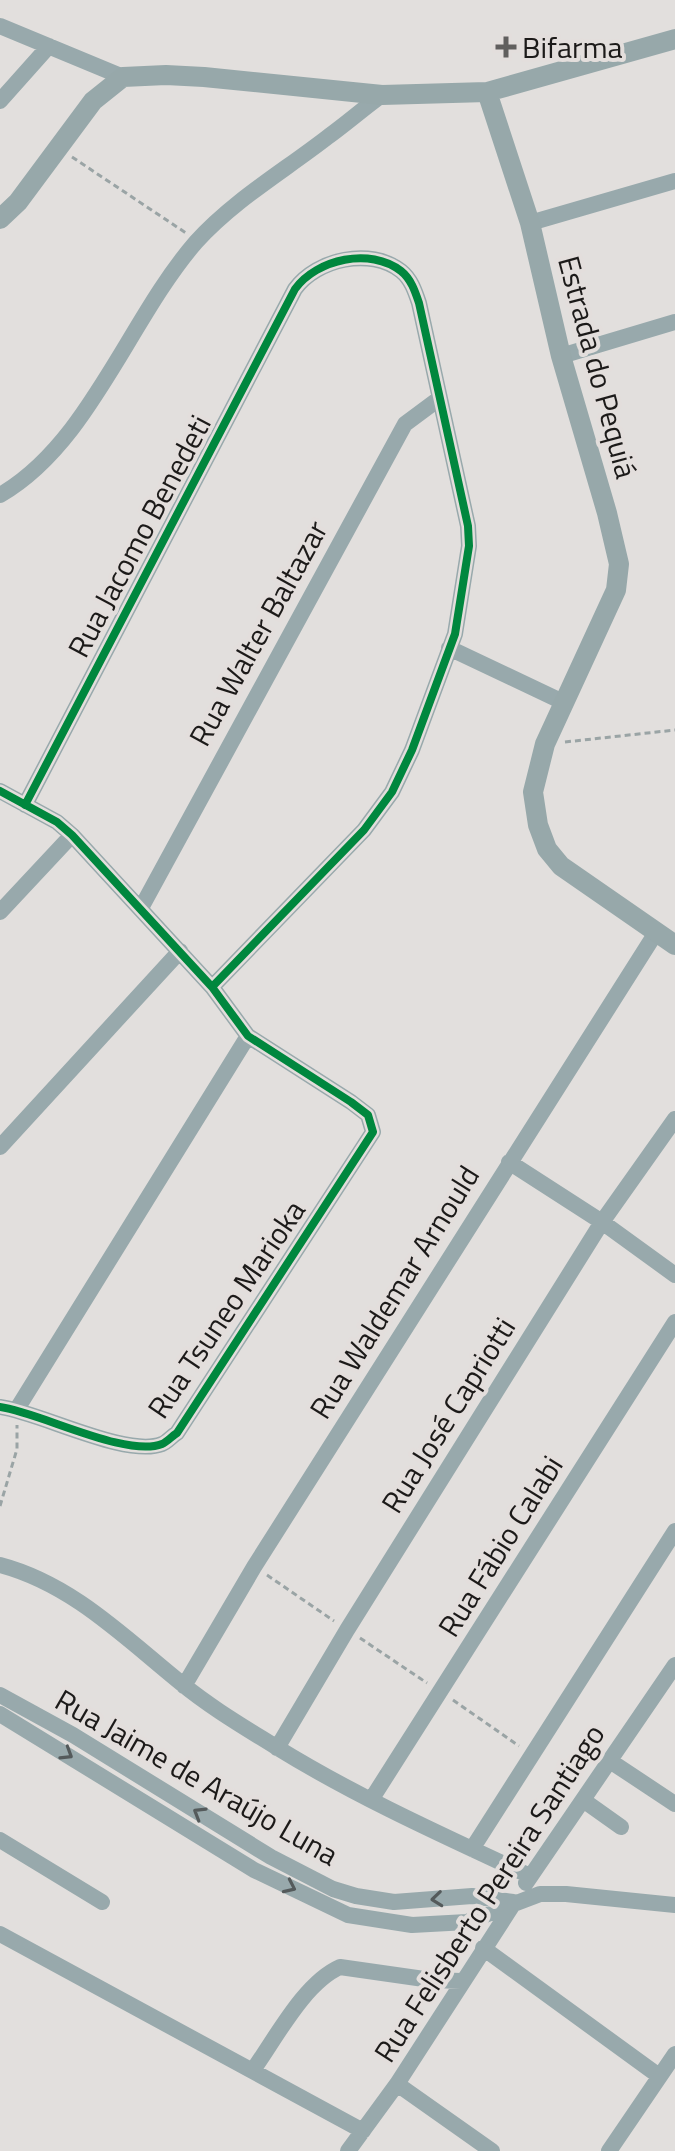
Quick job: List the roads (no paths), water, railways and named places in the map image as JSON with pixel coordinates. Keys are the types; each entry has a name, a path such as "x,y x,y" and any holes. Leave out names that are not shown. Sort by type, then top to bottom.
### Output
{"main road":[{"path":"0,219 18,202 93,101 123,77 204,77 382,95 487,92 675,39"},
{"name":"Estrada do Pequiá","path":"487,92 530,223 561,356 619,564 616,590 545,744 533,792 538,825 547,849 561,866 675,945"}],"street":[{"path":"0,26 123,77"},
{"path":"0,101 49,46"},
{"path":"0,495 47,458 64,439 156,294 197,241 234,206 382,95"},
{"path":"530,223 675,181"},
{"name":"Rua Jacomo Benedeti","path":"25,805 295,289 305,276 316,269 367,257 381,260 403,272 412,284 419,303 440,398"},
{"path":"561,356 675,322"},
{"path":"212,987 364,830 392,792 412,750 449,648 463,591 469,546 461,489 440,398"},
{"name":"Rua Walter Baltazar","path":"141,908 405,424 440,398"},
{"path":"449,648 563,702"},
{"path":"0,791 57,822 72,835 212,987 248,1036 8,1408"},
{"path":"0,912 72,835"},
{"name":"Rua Waldemar Arnould","path":"184,1686 254,1567 657,931"},
{"path":"0,1147 180,951"},
{"name":"Rua Tsuneo Marioka","path":"8,1408 66,1429 124,1443 149,1446 163,1443 177,1433 373,1132 368,1115 248,1036"},
{"name":"Rua José Capriotti","path":"277,1748 347,1630 602,1222 675,1119"},
{"path":"509,1162 602,1222 675,1275"},
{"name":"Rua Fábio Calabi","path":"371,1800 675,1322"},
{"path":"472,1849 675,1531"},
{"path":"0,1565 40,1578 87,1606 184,1686 277,1748 371,1800 530,1876"},
{"name":"Rua Felisberto Pereira Santiago","path":"348,2151 397,2084 530,1876 675,1665"},
{"name":"Rua Jaime de Araújo Luna","path":"0,1695 73,1735 271,1857 333,1889 394,1902 472,1896 514,1902"},
{"name":"Rua Jaime de Araújo Luna","path":"0,1714 254,1870 348,1915 412,1925 467,1922 514,1902"},
{"path":"610,1761 675,1804"},
{"path":"583,1800 621,1827"},
{"path":"0,1840 102,1902"},
{"path":"514,1902 540,1894 566,1894 675,1905"},
{"path":"0,1934 363,2131"},
{"path":"483,1948 659,2076"},
{"path":"253,2070 311,1989 327,1973 340,1967 418,1979 461,1981"},
{"path":"609,2151 675,2054"},
{"path":"397,2084 492,2151"}],"place":[{"name":"Bifarma","path":"506,47"}]}
